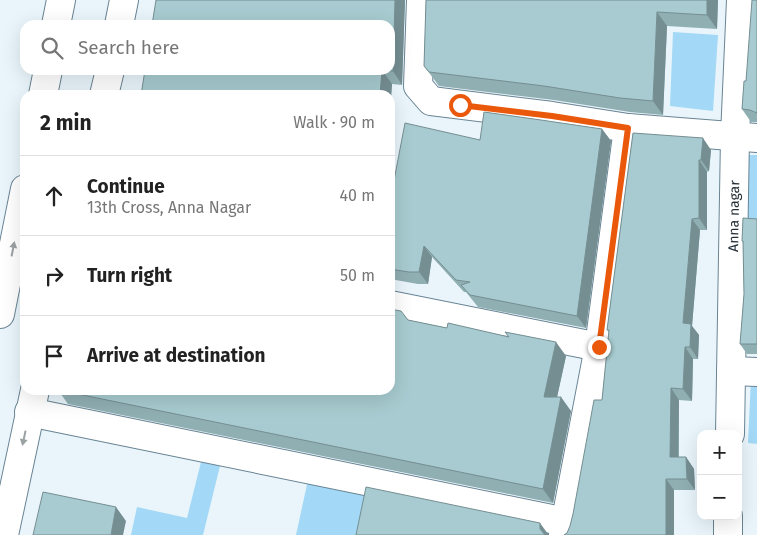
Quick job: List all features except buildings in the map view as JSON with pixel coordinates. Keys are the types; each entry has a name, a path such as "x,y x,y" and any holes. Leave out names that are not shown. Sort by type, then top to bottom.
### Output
{"main road":[{"path":"57,20 61,0"},
{"path":"120,20 124,0"},
{"path":"421,0 418,86 431,101 552,116 628,128 746,137"},
{"name":"Anna nagar","path":"731,430 744,371 746,137 741,0"},
{"path":"44,90 47,75"},
{"path":"105,90 109,75"},
{"path":"4,535 32,401 565,528 599,347 628,128"},
{"path":"0,314 20,213"},
{"path":"395,307 599,347"},
{"path":"728,520 728,535"}],"shaded area":[{"path":"673,32 718,35 713,111 670,106"},
{"path":"747,155 757,155 757,222 745,221"},
{"path":"751,378 757,379 757,444 748,443"},
{"path":"202,458 221,462 203,535 131,535 137,507 187,518"},
{"path":"308,480 371,495 362,535 296,535"}],"route":[{"path":"460,105 552,116 628,128 599,347"}]}
